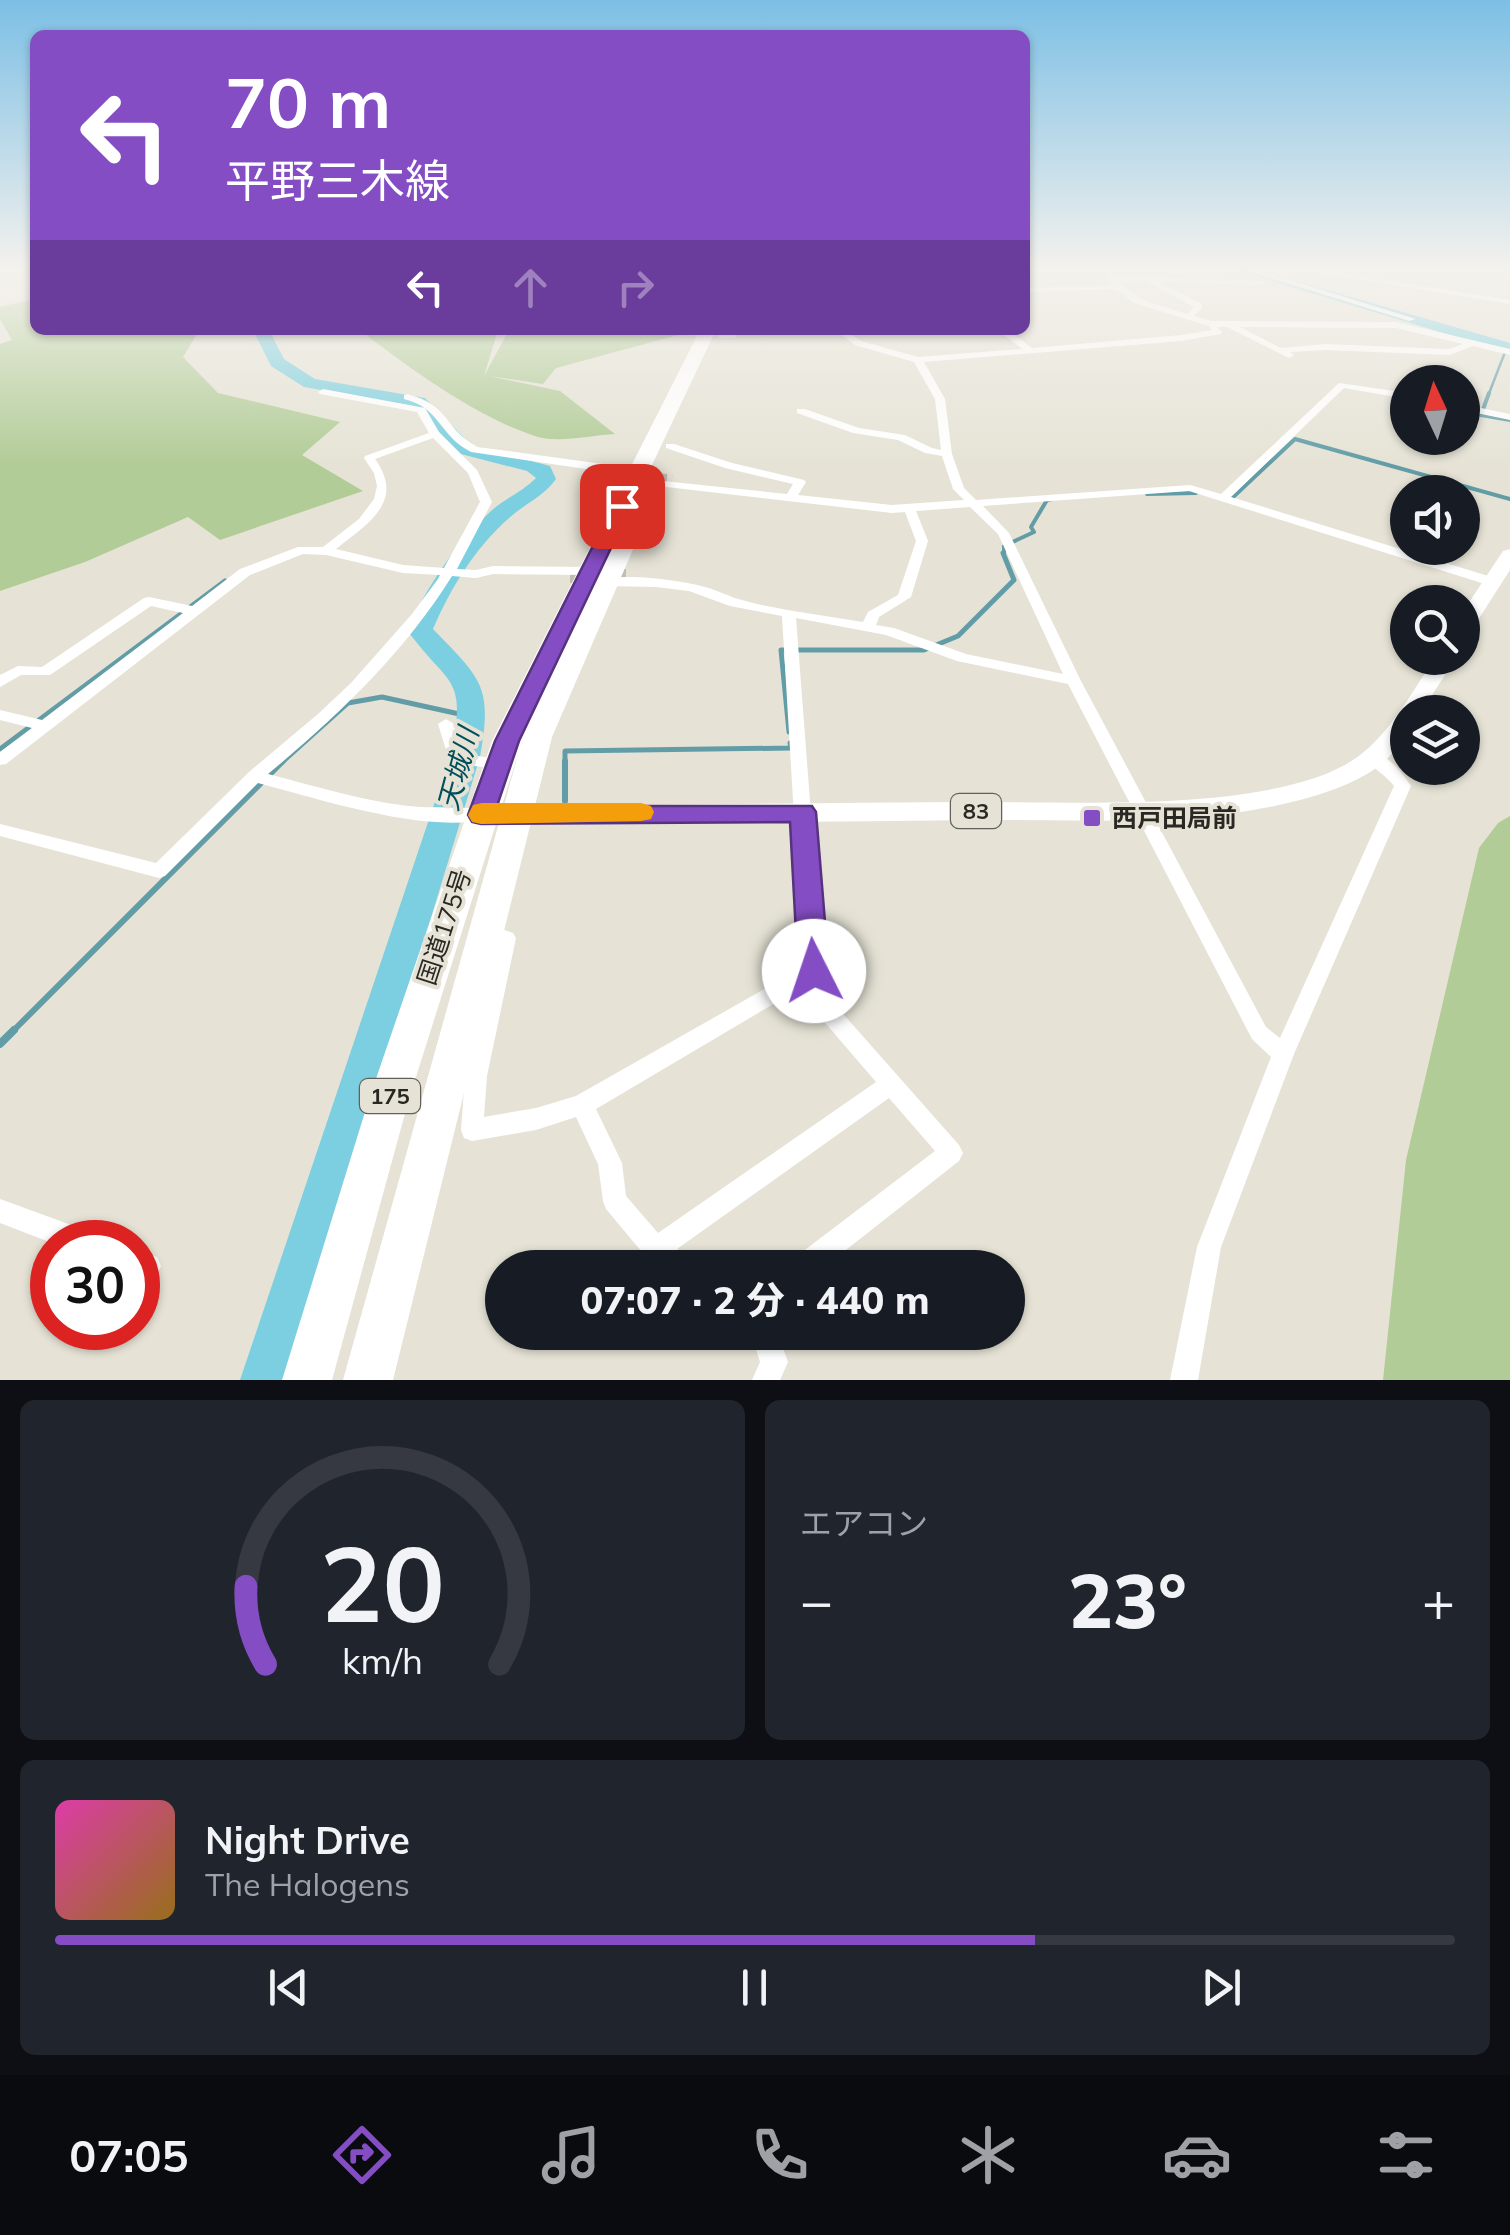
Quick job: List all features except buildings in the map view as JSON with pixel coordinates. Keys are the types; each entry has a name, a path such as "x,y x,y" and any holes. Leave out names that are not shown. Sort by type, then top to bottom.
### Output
{"highway":[{"name":"国道175号","path":"647,478 670,446 711,335"},
{"name":"国道175号","path":"368,1380 487,935 500,764 647,478 711,335"},
{"name":"国道175号","path":"307,1380 388,1099 498,813 537,737 598,577"}],"main road":[{"path":"1480,602 1510,555"},
{"name":"83","path":"498,813 1142,810 1246,801 1294,792 1373,758 1390,737"}],"street":[{"path":"846,335 858,343 918,360 1193,334"},
{"path":"1250,334 1296,359"},
{"path":"1436,334 1510,352"},
{"path":"1445,334 1472,343"},
{"path":"1472,334 1510,344"},
{"path":"1009,335 1029,350"},
{"path":"1282,350 1326,347 1450,352 1472,343"},
{"path":"918,360 940,399 947,454 959,489 1003,533 1074,681 1259,1033 1283,1054"},
{"path":"1224,497 1342,385 1390,393"},
{"path":"0,830 159,871 255,776 310,733 405,634 447,572 486,502 473,472 421,410 323,392 336,386 426,400 438,409 447,440"},
{"path":"1480,410 1510,416"},
{"path":"801,411 846,428 900,437 947,454"},
{"path":"326,551 373,510 384,495 382,473 369,458 447,440 473,450 549,464 562,470 726,487 740,494"},
{"path":"670,446 729,466 800,482 791,498"},
{"path":"647,478 740,494 909,508 1190,488 1493,582"},
{"path":"868,628 873,616 904,597 922,541 909,508"},
{"path":"0,760 245,572 302,550 326,551 404,569 598,577 718,593 735,603 868,628 962,658 1074,681"},
{"path":"0,682 18,670 45,672 149,601 194,612"},
{"path":"487,935 506,938 476,1076 472,1130 536,1119 582,1105 814,971 790,614"},
{"path":"0,714 44,726"},
{"path":"446,724 456,759 500,764"},
{"path":"1184,1380 1209,1246 1283,1054 1403,786 1392,771 1373,758"},
{"path":"255,776 386,811 436,818 498,813"},
{"path":"800,979 951,1153 825,1250"},
{"path":"582,1105 610,1164 615,1201 656,1250 891,1084"},
{"path":"0,1211 30,1222"},
{"path":"766,1380 774,1362 770,1350"}],"green space":[{"path":"9,334 196,335 183,357 218,393 340,422 302,455 363,491 220,540 188,517 85,562 0,591 0,344 12,340"},
{"path":"367,335 496,335 484,376 506,335 678,335 556,368 543,384 489,376 560,391 615,434 538,437 493,418 422,376"},
{"path":"1510,816 1510,1380 1383,1380 1406,1160 1479,848 1498,823"}],"waterway":[{"path":"1463,334 1510,348"},
{"name":"天城川","path":"264,335 277,362 310,383 419,402 464,449 534,466 543,470 546,479 502,512 474,543 443,585 420,630 467,680 473,717 465,757 265,1380"},
{"path":"1488,396 1507,347"},
{"path":"1489,393 1481,415 1510,420"},
{"path":"1230,500 1295,439 1510,499"},
{"path":"1147,494 1196,493"},
{"path":"1004,555 1004,546 1034,532 1031,527 1047,500 1052,499"},
{"path":"789,732 781,650 924,650 958,636 1014,580 1004,555"},
{"path":"0,749 225,581"},
{"path":"280,764 348,703 382,697 473,717"},
{"path":"565,801 565,751 791,748 790,743"},
{"path":"280,764 283,761"},
{"path":"0,1044 280,764"}],"tunnel":[{"path":"624,476 672,480"},
{"path":"570,576 626,576"}],"slow traffic":[{"path":"482,812 481,815 641,812"}],"place":[{"name":"西戸田局前","path":"1092,818"}],"route":[{"path":"622,506 507,741 481,815 802,812 814,971"}]}
